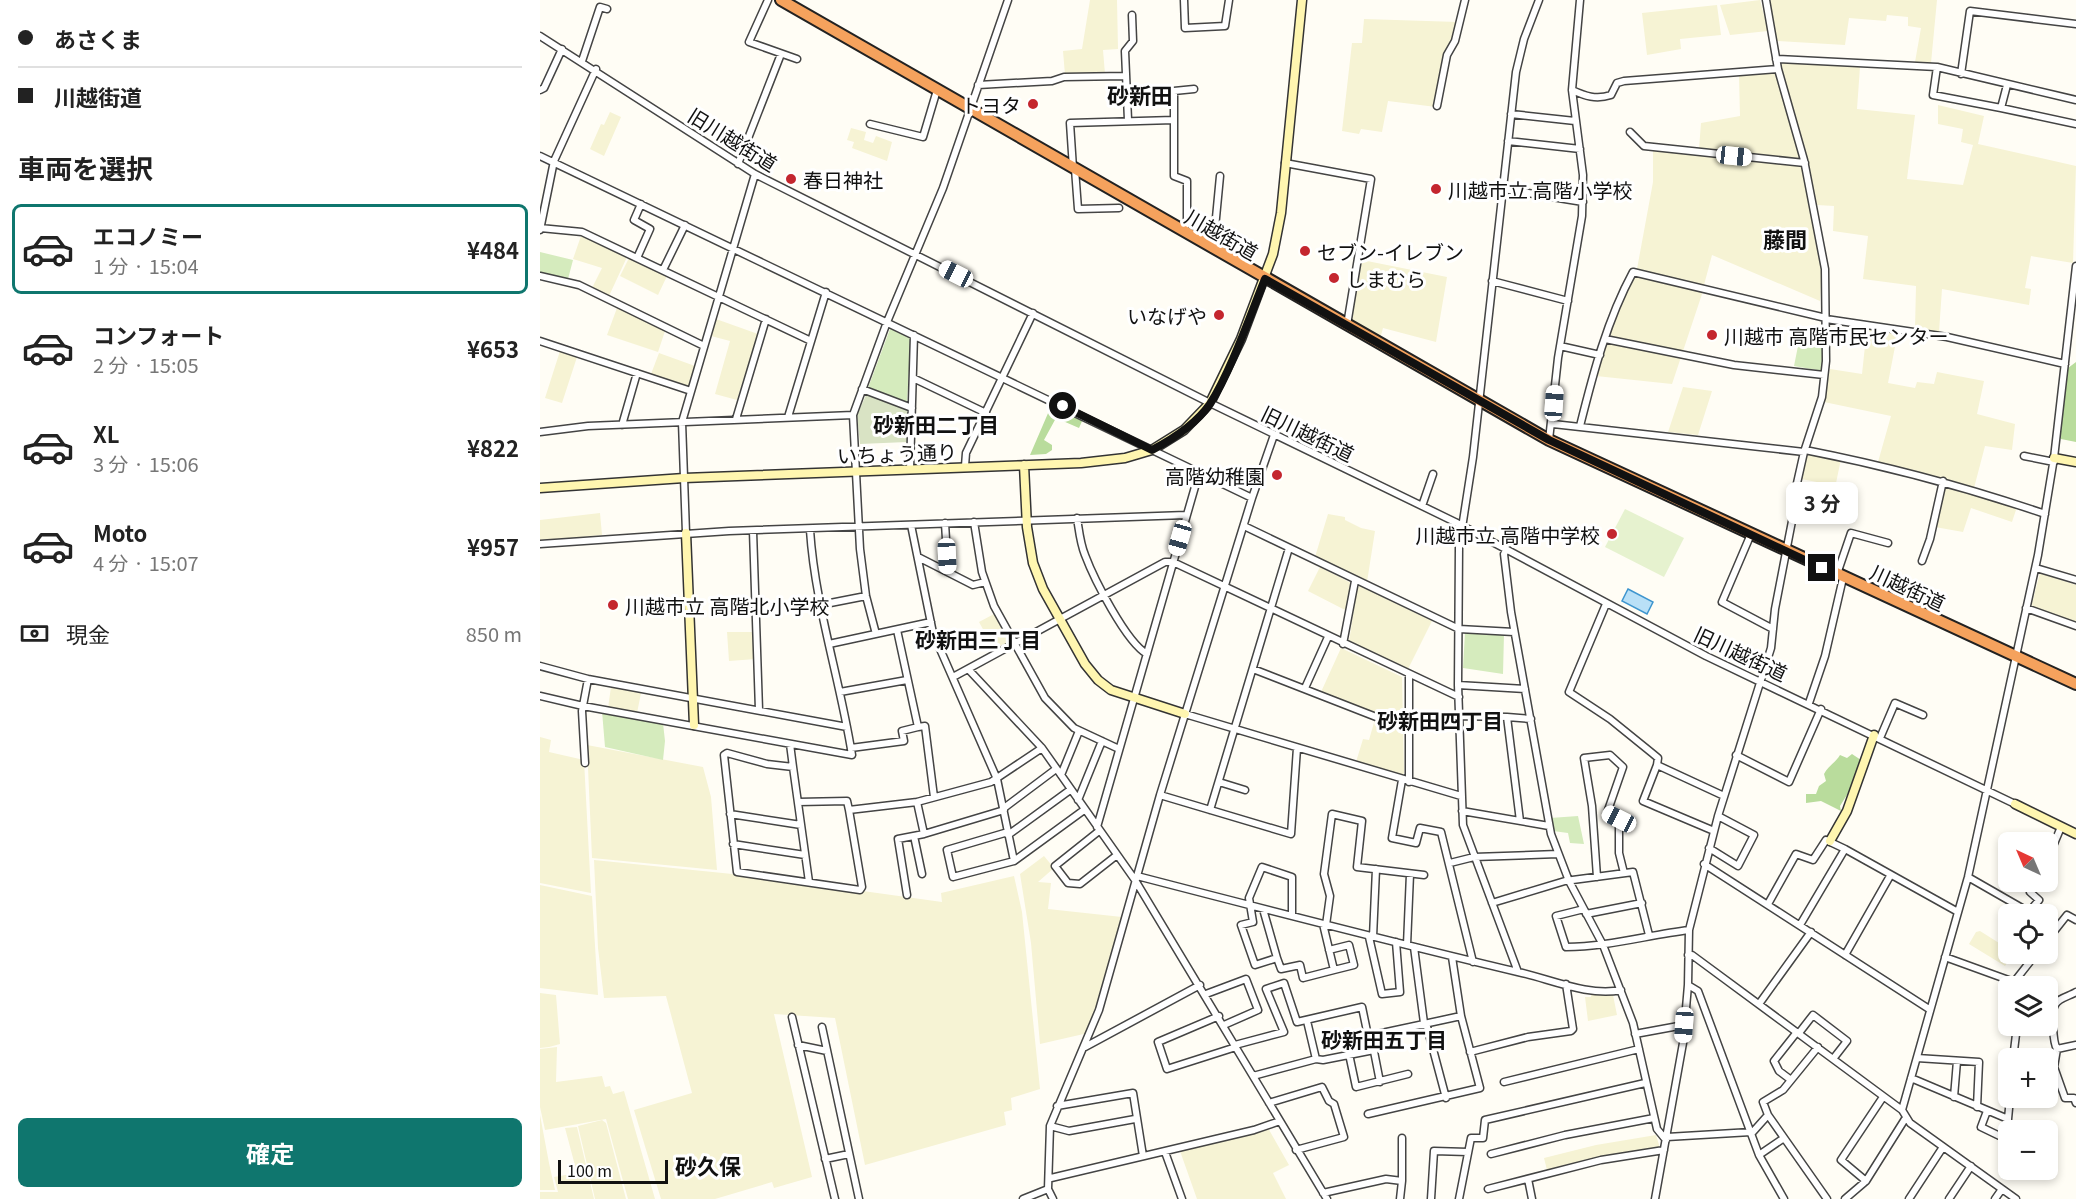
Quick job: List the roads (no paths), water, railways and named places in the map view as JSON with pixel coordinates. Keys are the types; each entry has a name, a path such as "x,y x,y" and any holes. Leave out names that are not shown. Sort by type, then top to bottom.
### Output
{"highway":[{"name":"川越街道","path":"781,0 1479,402 1549,440 2076,684"}],"street":[{"path":"768,0 749,42 797,59"},
{"path":"876,634 866,596 859,527 853,415 887,322 917,255 1008,0"},
{"path":"1184,0 1185,28 1226,26 1229,0"},
{"name":"いちょう通り","path":"540,488 684,478 1110,460 1152,450 1184,430 1210,403 1265,279 1281,213 1302,0"},
{"path":"1437,106 1448,56 1455,41 1465,0"},
{"path":"1518,972 1463,825 1458,685 1459,547 1479,402 1510,114 1519,54 1539,0"},
{"path":"1549,440 1553,424 1560,346 1583,202 1580,149 1572,90 1580,0"},
{"path":"1656,1199 1684,1025 1688,985 1689,930 1713,831 1771,648 1804,451 1817,415 1824,375 1825,269 1805,163 1778,69 1766,0"},
{"path":"582,61 600,7 607,9"},
{"path":"1961,74 1970,11 2076,24"},
{"path":"1128,120 1125,51 1133,41 1132,15"},
{"name":"旧川越街道","path":"540,36 596,69 754,174 1274,435 1463,526 1606,604 1760,681 2076,834"},
{"path":"540,90 544,88 562,49"},
{"path":"738,164 781,54"},
{"path":"1776,59 1937,67 2076,100"},
{"path":"1937,67 1933,95 2076,124"},
{"path":"596,69 554,161 540,229 582,232 811,341"},
{"path":"1572,90 1587,97 1605,97 1611,95 1617,83 1624,81 1778,69"},
{"path":"978,85 1052,81 1064,77 1126,76"},
{"path":"2001,108 2007,85"},
{"path":"1183,232 1187,223 1188,181 1174,176 1174,90 1194,89"},
{"path":"870,124 923,137 937,90"},
{"path":"1510,114 1575,121"},
{"path":"1119,208 1078,209 1069,123 1174,120"},
{"path":"1630,132 1644,146 1805,163"},
{"path":"1508,141 1580,149"},
{"path":"540,156 1252,498"},
{"path":"1286,163 1371,179 1347,326"},
{"path":"694,725 682,422 754,174"},
{"path":"1213,249 1220,176"},
{"path":"1503,189 1583,202"},
{"path":"637,258 650,229 634,220 641,204"},
{"path":"663,270 686,225"},
{"path":"2016,1199 1905,1119 1902,1110 1968,877 2036,568 2054,460 2076,266"},
{"path":"1580,426 1605,339 1625,284 1633,272 1826,319 1947,337 2065,364"},
{"path":"540,276 579,285 704,346"},
{"path":"1492,281 1568,301"},
{"path":"788,417 826,292"},
{"path":"965,466 966,453 1033,314"},
{"path":"736,419 766,319"},
{"path":"910,469 914,335"},
{"path":"2068,336 2076,337"},
{"path":"1605,339 1734,365 1824,375"},
{"path":"540,341 691,391"},
{"path":"1560,346 1600,355"},
{"path":"622,425 637,373"},
{"path":"913,378 986,413"},
{"path":"862,389 912,408"},
{"path":"540,432 622,425 853,415"},
{"path":"1553,424 1804,451 1875,463 1943,481 2045,514"},
{"path":"1053,1199 1048,1189 1051,1178 1050,1126 1099,1010 1160,795 1252,498 1274,435"},
{"path":"2024,456 2076,462"},
{"path":"1024,465 1026,521 1033,563 1043,589 1090,672 1111,690 1405,781 1461,796"},
{"path":"1117,855 1080,884 1068,883 1055,866 1098,829 1119,748 1199,473"},
{"path":"1422,506 1433,474"},
{"path":"1922,561 1930,539 1943,481"},
{"path":"540,544 686,533 1186,515"},
{"path":"1077,518 1085,556 1130,639 1147,654"},
{"path":"974,522 979,561 994,606 1048,703 1079,731 1119,748"},
{"path":"945,523 948,572"},
{"path":"912,525 933,633 997,779 1014,861"},
{"path":"1244,526 1459,629 1514,632"},
{"path":"540,696 583,706 852,755 820,605 812,562 810,530"},
{"path":"753,531 759,710"},
{"path":"1809,703 1825,656 1840,576 1851,533 1888,543"},
{"path":"1751,534 1722,602 1773,629"},
{"path":"1210,810 1289,548"},
{"path":"1506,550 1504,554 1514,632 1549,826 1569,880 1603,945 1621,990 1639,1049 1657,1129 1666,1139"},
{"path":"918,557 973,585 985,582"},
{"path":"953,677 1160,564 1173,562 1459,697"},
{"path":"2036,568 2076,580"},
{"path":"1343,644 1355,581"},
{"path":"820,605 866,596"},
{"path":"1606,604 1578,675 1568,691 1610,719 1658,758 1643,801 1713,831"},
{"path":"2026,608 2076,626"},
{"path":"829,644 931,622"},
{"path":"897,630 918,727"},
{"path":"1305,688 1328,637"},
{"path":"540,666 588,678 847,727"},
{"path":"1253,669 1407,729"},
{"path":"969,670 1042,748 1084,810 1136,878 1325,1196 1386,1179 1402,1181"},
{"path":"1409,675 1405,781 1392,838 1416,843 1420,828 1440,831 1450,863 1473,962"},
{"path":"585,763 583,706 588,678"},
{"path":"840,692 907,680"},
{"path":"1458,685 1525,689"},
{"path":"1830,841 1895,703 1923,715"},
{"path":"1736,755 1789,782 1821,709"},
{"path":"1459,716 1531,719"},
{"path":"1507,717 1520,821"},
{"path":"850,748 904,741 902,731 924,726 934,797"},
{"path":"1061,775 1079,731"},
{"path":"1078,800 1102,741"},
{"path":"790,744 809,882"},
{"path":"849,810 917,802 997,779 1042,748"},
{"path":"1160,795 1291,834 1297,748"},
{"path":"793,767 767,764 727,753 724,755 737,872 860,890 862,887 847,801 798,802"},
{"path":"1597,877 1592,806 1584,758 1610,755 1623,766 1607,813 1619,819 1620,853 1624,873"},
{"path":"1657,765 1724,796"},
{"path":"907,894 897,839 924,834 1004,809 1056,769"},
{"path":"1219,782 1245,790"},
{"path":"1070,790 1008,834 947,850 953,878 1014,861 1084,810"},
{"path":"917,802 924,834"},
{"path":"1462,811 1549,826"},
{"path":"730,814 801,825"},
{"path":"1334,970 1324,925 1330,896 1324,874 1332,814 1362,820 1357,867 1424,875"},
{"path":"1709,848 1738,866 1755,836 1718,816"},
{"path":"2058,834 2061,827"},
{"path":"914,836 922,874"},
{"path":"1768,904 1796,854 1811,861 1826,840 1958,912"},
{"path":"733,844 805,855"},
{"path":"1800,925 1845,849"},
{"path":"1450,863 1474,857 1558,854"},
{"path":"1704,864 1929,1009"},
{"path":"1277,958 1254,964 1241,925 1253,922 1249,898 1262,867 1292,878 1292,916"},
{"path":"1376,869 1371,937 1382,994 1400,992 1396,942"},
{"path":"1492,903 1569,880 1633,872 1649,935"},
{"path":"1410,874 1410,946 1425,1023 1446,1098"},
{"path":"1845,955 1890,876"},
{"path":"1968,877 2029,912 2039,900 2030,892"},
{"path":"1136,878 1566,984 1612,992 1621,990"},
{"path":"1642,903 1556,916 1566,947 1603,945 1649,935 1689,930"},
{"path":"1263,909 1281,969 1300,964 1303,978 1354,965 1349,945 1329,950"},
{"path":"2058,926 2067,915 2076,920"},
{"path":"1759,1004 1811,932"},
{"path":"1688,955 1692,955 1902,1110"},
{"path":"1368,1114 1480,1089 1461,1016 1452,957"},
{"path":"1945,957 2014,982 2028,964"},
{"path":"1206,994 1246,979 1258,1010 1224,1025"},
{"path":"1219,1016 1158,1042 1167,1070 1284,1032 1267,988 1284,983 1297,1022 1362,1007 1368,1036 1371,1036 1380,1082"},
{"path":"1470,1052 1528,1037 1571,1031 1573,1029 1566,984"},
{"path":"1085,1047 1200,985"},
{"path":"1688,985 1698,991 1759,1155 1784,1199"},
{"path":"2058,1003 2076,992"},
{"path":"1791,1080 1779,1071 1774,1061 1813,1015 1847,1041 1833,1059"},
{"path":"1371,1036 1461,1016"},
{"path":"792,1017 834,1199"},
{"path":"1307,1021 1316,1059"},
{"path":"1635,1034 1684,1025"},
{"path":"822,1027 859,1199"},
{"path":"798,1045 827,1052"},
{"path":"2058,1049 2076,1045"},
{"path":"1818,1047 1783,1090 1763,1102 1768,1115 1827,1199"},
{"path":"1504,1082 1639,1049"},
{"path":"1253,1076 1316,1059 1323,1060 1374,1050"},
{"path":"1349,1054 1356,1087 1408,1074"},
{"path":"1917,1058 1980,1063 1977,1107"},
{"path":"1954,1097 1957,1061"},
{"path":"1911,1078 2008,1119 2009,1108"},
{"path":"2058,1078 2065,1098 2075,1099"},
{"path":"1459,1199 1471,1138 1483,1138 1485,1120 1645,1083"},
{"path":"1269,1103 1322,1087 1329,1101 1334,1104 1344,1137 1296,1150"},
{"path":"1057,1106 1132,1093 1143,1156"},
{"path":"1866,1181 1841,1160 1883,1097"},
{"path":"1987,1111 1982,1127 1998,1135"},
{"path":"1666,1139 1751,1133 1768,1115"},
{"path":"1491,1154 1565,1134 1654,1118"},
{"path":"1050,1126 1069,1131 1135,1119"},
{"path":"1845,1199 1866,1181 1905,1119"},
{"path":"1051,1178 1165,1152 1280,1121"},
{"path":"1400,1199 1402,1138"},
{"path":"1759,1155 1784,1138"},
{"path":"1909,1199 1943,1147"},
{"path":"1431,1199 1434,1150 1468,1152"},
{"path":"1488,1189 1601,1160 1664,1150"},
{"path":"1165,1152 1182,1199"},
{"path":"825,1159 849,1154"},
{"path":"1949,1199 1971,1166"},
{"path":"1528,1179 1532,1199"},
{"path":"1023,1199 1048,1189"},
{"path":"1995,1199 2002,1189"}],"water":[{"path":"1628,589 1653,602 1647,614 1622,601"}],"place":[{"name":"トヨタ","path":"1033,104"},
{"name":"春日神社","path":"791,179"},
{"name":"川越市立 高階小学校","path":"1436,189"},
{"name":"セブン-イレブン","path":"1305,251"},
{"name":"しまむら","path":"1334,278"},
{"name":"いなげや","path":"1219,315"},
{"name":"川越市 高階市民センター","path":"1712,335"},
{"name":"高階幼稚園","path":"1277,475"},
{"name":"川越市立 高階中学校","path":"1612,534"},
{"name":"川越市立 高階北小学校","path":"613,605"}],"district":[{"name":"砂新田","path":"1140,94"},
{"name":"藤間","path":"1785,238"},
{"name":"砂新田二丁目","path":"936,424"},
{"name":"砂新田三丁目","path":"978,639"},
{"name":"砂新田四丁目","path":"1440,720"},
{"name":"砂新田五丁目","path":"1384,1039"},
{"name":"砂久保","path":"708,1165"}]}
